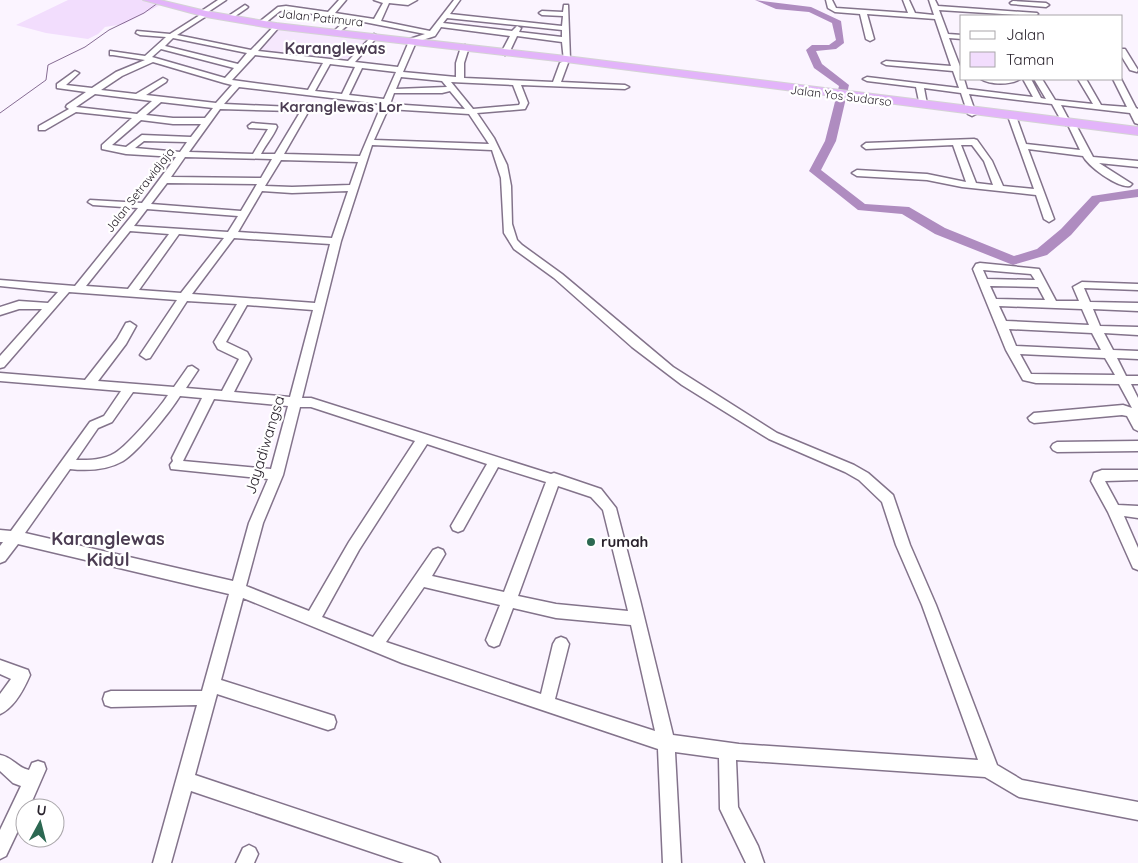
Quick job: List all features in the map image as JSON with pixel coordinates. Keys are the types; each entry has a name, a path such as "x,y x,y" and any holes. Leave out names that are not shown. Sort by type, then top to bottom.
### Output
{"highway":[{"name":"Jalan Patimura","path":"150,1 204,14 276,26 445,45"},
{"name":"Jalan Yos Sudarso","path":"445,45 922,104 1013,119 1070,124"},
{"name":"Jalan Yos Sudarso","path":"874,99 1138,133"}],"street":[{"path":"208,122 137,118 70,107 73,103 119,74 149,59 173,36 223,0"},
{"path":"274,0 278,10"},
{"path":"329,15 343,0"},
{"path":"377,0 408,3 414,0"},
{"path":"408,40 432,34 457,0"},
{"path":"829,0 832,10 860,12 883,10 939,17"},
{"path":"854,0 870,39"},
{"path":"906,0 912,15"},
{"path":"886,63 959,71 944,36 932,0"},
{"path":"985,0 992,14"},
{"path":"377,21 387,1"},
{"path":"960,1 966,13"},
{"path":"300,11 307,2"},
{"path":"1012,2 1019,15"},
{"path":"1012,2 1041,3"},
{"path":"229,18 245,7"},
{"path":"935,8 966,13 1035,14"},
{"path":"262,23 278,10 300,11 377,21 432,34 445,45"},
{"path":"542,13 566,10 565,61 556,84"},
{"path":"445,16 565,28"},
{"path":"337,32 352,18"},
{"path":"505,53 519,24"},
{"path":"439,25 566,40"},
{"path":"227,82 251,52 276,26"},
{"path":"140,33 173,36 251,52 360,65 444,79 625,86"},
{"path":"350,64 374,36"},
{"path":"944,36 960,37"},
{"name":"Jayadiwangsa","path":"162,863 256,523 276,475 336,240 369,142 399,72 408,40"},
{"path":"160,47 239,67"},
{"path":"460,80 460,63 465,47"},
{"path":"951,50 960,51"},
{"path":"1123,52 1136,70"},
{"path":"113,53 149,59 237,84 343,98 387,100 469,111 523,106 524,103 516,83"},
{"path":"292,109 319,80 327,62"},
{"path":"343,98 351,89 351,80 360,65"},
{"path":"1123,68 1136,70"},
{"path":"75,74 60,86 218,106 292,109 300,110 303,114 232,235 184,297 146,355"},
{"path":"423,91 429,76"},
{"path":"444,79 469,111 493,147 506,179 506,207 511,236 518,247 558,276 634,344 684,380 773,437 851,468 874,484 883,493 892,509 903,545 929,605 984,769"},
{"path":"867,79 1135,111"},
{"path":"137,96 163,80"},
{"path":"961,80 972,112"},
{"path":"993,80 1010,82 1014,80"},
{"path":"1028,80 1038,99"},
{"path":"1039,80 1070,124 1087,156 1111,176 1127,184"},
{"path":"1083,80 1098,106"},
{"path":"1118,80 1138,120"},
{"name":"Jalan Setrawidjaja","path":"0,364 51,306 72,289 145,206 185,154 218,106 237,84"},
{"path":"919,85 922,104"},
{"path":"387,100 423,91 443,91 452,88"},
{"path":"159,99 106,146 110,149 126,151 185,154 363,159"},
{"path":"1127,100 1138,101"},
{"path":"263,119 271,107"},
{"path":"42,128 75,109"},
{"path":"1013,119 1049,219"},
{"path":"252,126 273,127 256,156"},
{"path":"126,151 142,138 194,140"},
{"path":"369,142 493,147"},
{"path":"956,142 972,185"},
{"path":"866,146 956,142 976,143 988,161 999,188"},
{"path":"1023,146 1138,164"},
{"path":"856,173 926,176 972,185 1040,193"},
{"path":"165,180 262,184 292,190 354,188"},
{"path":"93,202 244,214"},
{"path":"126,228 336,240"},
{"path":"131,293 176,231"},
{"path":"1052,304 1038,274 1032,270 982,266 978,269 1012,350 1025,375 1032,379 1138,380"},
{"path":"984,282 1043,284"},
{"path":"0,283 318,306"},
{"path":"1138,287 1080,286 1078,288 1096,329 1138,408"},
{"path":"226,396 245,359 244,355 222,346 220,342 244,302"},
{"path":"992,302 1138,307"},
{"path":"0,311 8,306 23,304 51,306"},
{"path":"1003,325 1138,331"},
{"path":"88,385 122,341 130,326"},
{"path":"1012,350 1138,355"},
{"path":"67,464 88,466 121,456 160,416 192,370"},
{"path":"0,377 296,402 327,408 554,478 596,493 603,499 608,508 637,619 666,743 672,863"},
{"path":"0,557 8,537 67,464 94,425 108,419 129,388"},
{"path":"210,395 177,462 276,475"},
{"path":"1034,418 1123,410 1131,413 1138,426"},
{"path":"313,618 354,546 424,438"},
{"path":"1057,447 1138,446"},
{"path":"458,526 496,460"},
{"path":"1138,475 1098,477 1098,481 1135,547 1138,564"},
{"path":"494,640 554,478"},
{"path":"1114,510 1138,512"},
{"path":"8,537 237,589 313,618 375,646 666,743 726,751 984,769 1019,788 1138,811"},
{"path":"375,646 438,554"},
{"path":"421,580 509,602 556,611 637,619"},
{"path":"546,704 561,644"},
{"path":"0,667 22,675 12,692 0,706"},
{"path":"111,699 194,697 210,692 328,722"},
{"path":"726,751 728,809 752,852 756,863"},
{"path":"0,763 20,777 36,774 0,850"},
{"path":"184,780 425,862"}],"shaded area":[{"path":"276,26 372,37 350,64 255,52"}],"green space":[{"path":"68,0 146,0 162,4 124,24 105,27 98,34 88,39 46,33 16,25"}],"waterway":[{"path":"0,113 46,80 48,65 85,47 109,30 144,13 162,0"},
{"path":"759,0 776,6 811,10 836,21 841,41 832,47 815,47 811,50 818,66 844,85 831,141 815,171 862,207 905,210 940,231 1013,261 1042,252 1066,232 1096,199 1138,193"}],"place":[{"name":"rumah","path":"591,542"}],"district":[{"name":"Karanglewas","path":"335,48"},
{"name":"Karanglewas Lor","path":"341,107"},
{"name":"Karanglewas Kidul","path":"108,549"}]}
